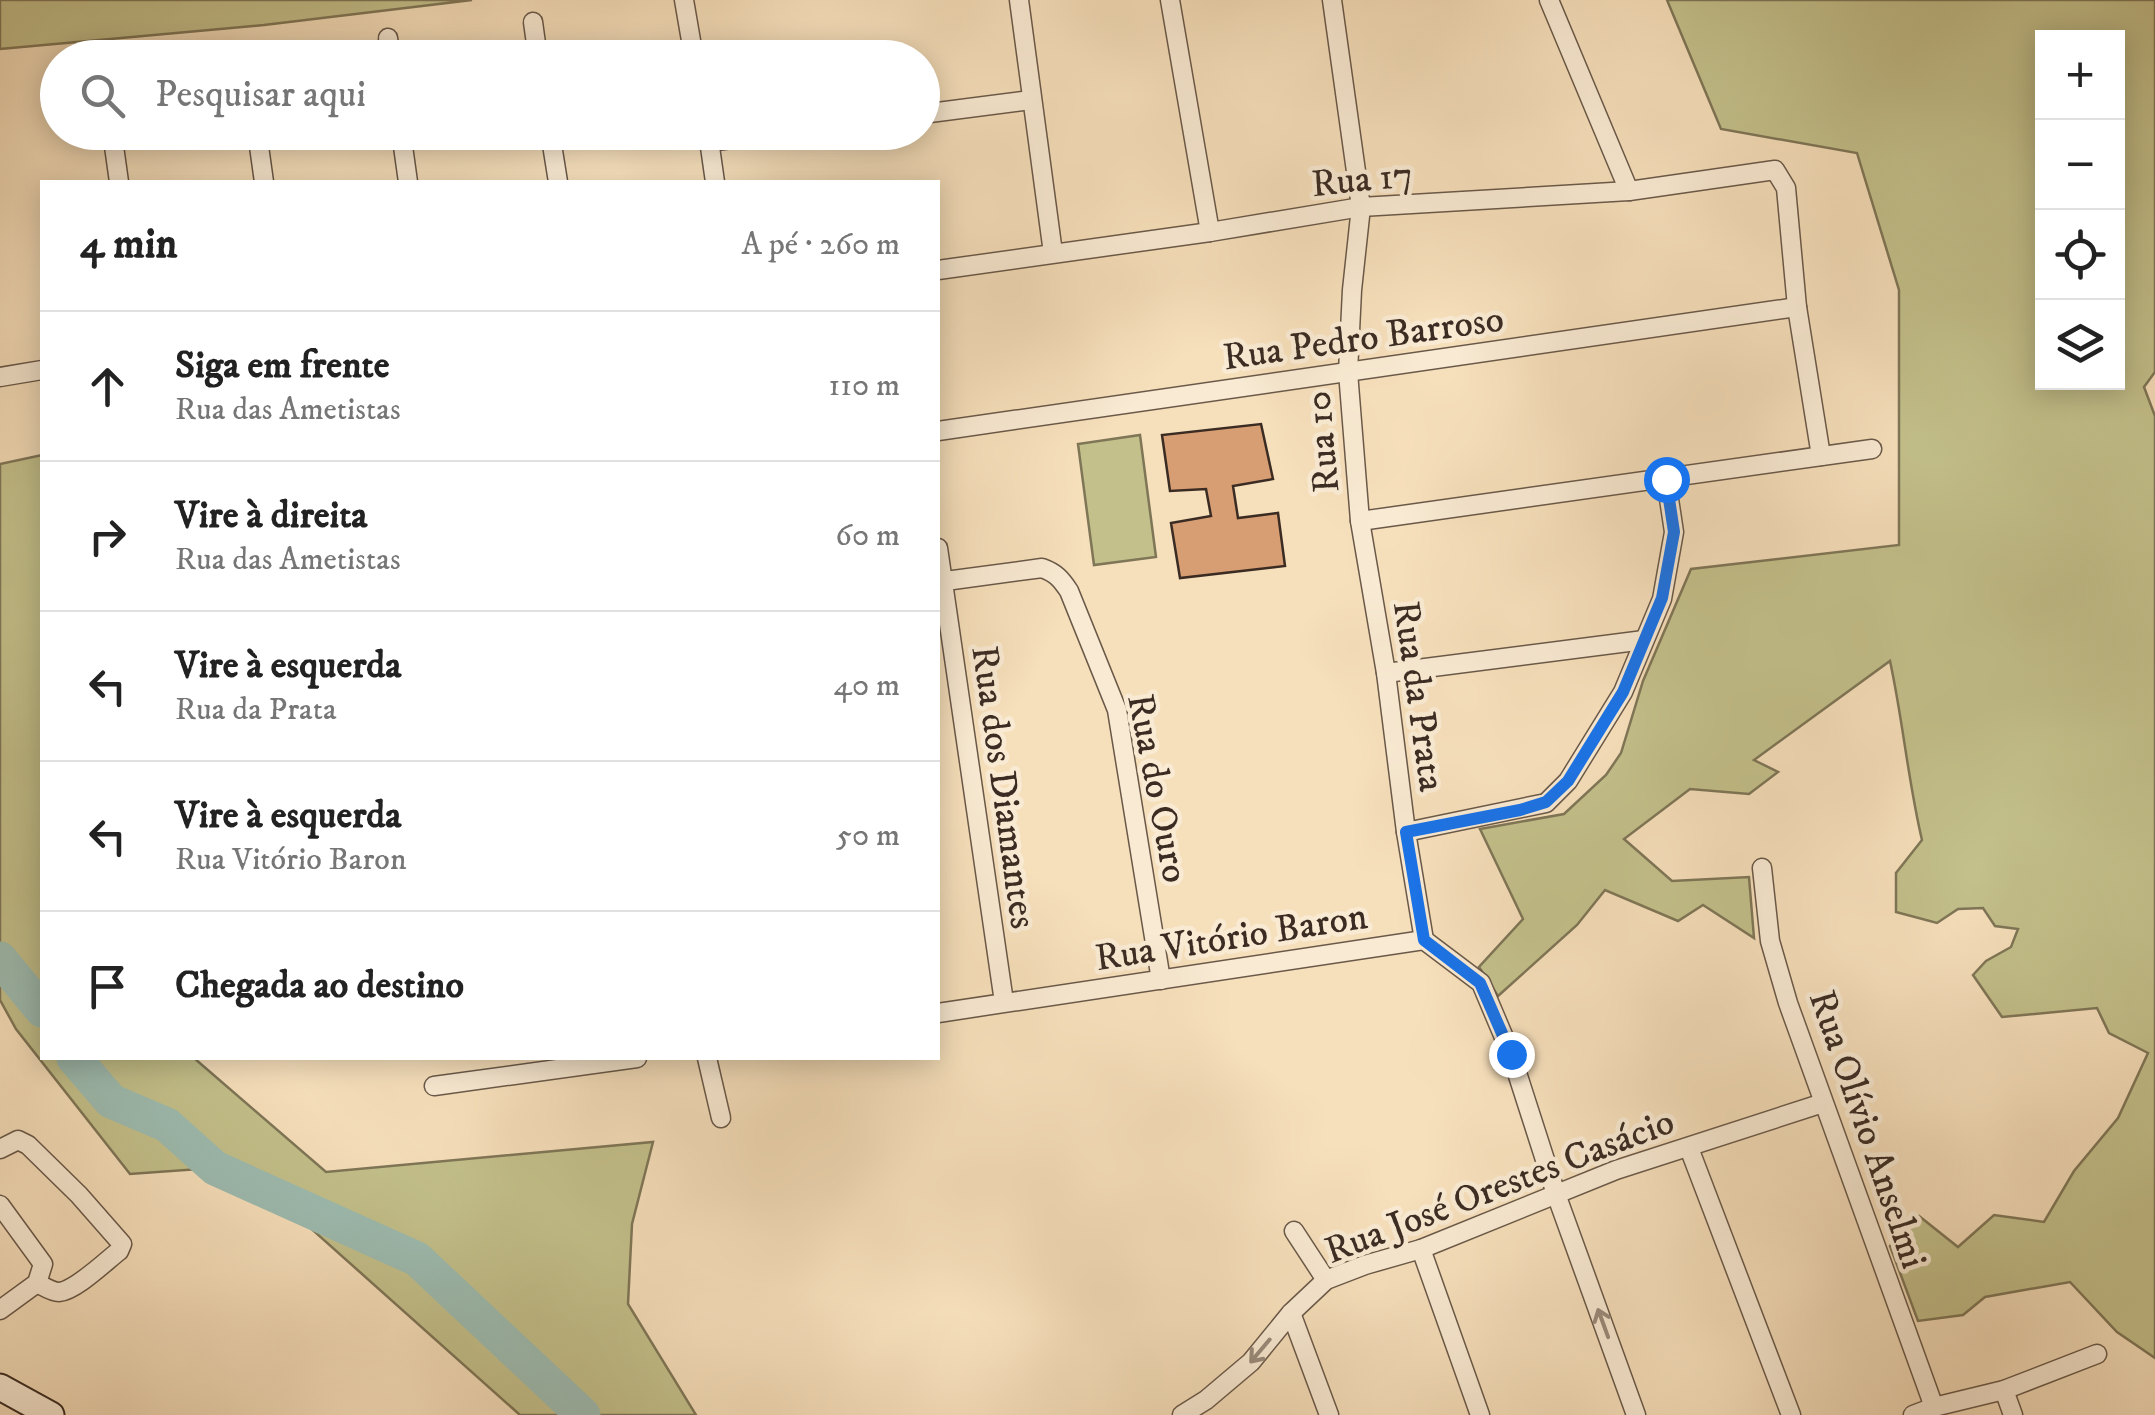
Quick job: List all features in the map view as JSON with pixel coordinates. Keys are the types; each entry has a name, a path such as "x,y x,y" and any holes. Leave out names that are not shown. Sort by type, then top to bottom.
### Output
{"main road":[{"path":"0,1387 51,1415"}],"street":[{"path":"684,0 691,40"},
{"path":"1019,0 1053,253"},
{"path":"1170,0 1210,232"},
{"name":"Rua 10","path":"1332,0 1361,207 1348,372 1360,521"},
{"path":"1548,0 1630,191"},
{"path":"533,22 536,40"},
{"path":"940,112 1031,100"},
{"path":"115,150 119,180"},
{"path":"260,150 264,180"},
{"path":"404,150 408,180"},
{"path":"553,150 558,180"},
{"path":"711,150 715,180"},
{"name":"Rua 17","path":"940,270 1361,207 1630,191 1774,170 1786,188 1797,307"},
{"path":"1797,307 1821,456"},
{"name":"Rua Pedro Barroso","path":"940,430 1797,307"},
{"path":"0,377 40,370"},
{"path":"1360,521 1872,449"},
{"path":"1406,832 1546,802 1568,781 1623,692 1662,598 1674,532 1666,479"},
{"name":"Rua da Prata","path":"1360,521 1424,940"},
{"name":"Rua do Ouro","path":"940,582 1042,568 1054,572 1068,591 1117,710 1162,980"},
{"name":"Rua dos Diamantes","path":"940,588 1004,1002"},
{"path":"1386,674 1644,640"},
{"name":"Rua Olívio Anselmi","path":"1762,868 1770,940 1788,1002 1934,1407"},
{"name":"Rua Vitório Baron","path":"940,1013 1424,940 1480,983 1511,1054 1556,1194 1636,1415"},
{"path":"434,1086 622,1060"},
{"path":"707,1060 721,1118"},
{"name":"Rua José Orestes Casácio","path":"1182,1415 1251,1362 1290,1314 1326,1280 1421,1248 1616,1170 1823,1103"},
{"path":"0,1149 18,1140 28,1144 122,1244 119,1251 63,1291 36,1283"},
{"path":"1689,1148 1791,1415"},
{"path":"0,1205 42,1260 43,1268 36,1283 0,1310"},
{"path":"1294,1231 1326,1280"},
{"path":"1421,1248 1480,1415"},
{"path":"1290,1314 1328,1415"},
{"path":"1913,1415 2004,1390 2097,1354"},
{"path":"2004,1390 2013,1415"}],"shaded area":[{"path":"0,0 472,0 264,25 99,40 40,40 40,45 0,49"},
{"path":"1667,0 2155,0 2155,372 2144,387 2155,416 2155,1358 2117,1332 2070,1282 1985,1297 1963,1315 1918,1321 1890,1246 1919,1216 1958,1247 1994,1215 2044,1222 2074,1171 2118,1118 2148,1053 2109,1033 2097,1008 2002,1017 1973,975 1986,961 2011,947 2018,929 1995,926 1983,908 1958,909 1937,923 1896,912 1896,873 1922,840 1890,661 1754,760 1778,772 1749,794 1690,789 1624,839 1672,881 1749,877 1754,938 1703,905 1678,921 1605,890 1577,925 1498,996 1479,967 1523,919 1480,829 1564,814 1606,775 1621,753 1643,681 1691,569 1899,545 1899,290 1857,153 1721,129"},
{"path":"1140,435 1156,557 1094,565 1078,444"},
{"path":"40,455 40,1060 0,1000 0,464"},
{"path":"40,1060 196,1060 326,1172 653,1142 632,1224 628,1304 696,1415 520,1415 241,1166 130,1174"}],"building":[{"path":"1261,424 1273,479 1233,486 1238,518 1278,513 1285,566 1180,578 1171,523 1211,516 1206,489 1170,491 1162,435"}],"waterway":[{"path":"0,959 40,1008"},
{"path":"76,1060 111,1101 167,1125 215,1168 417,1259 583,1415"}],"route":[{"path":"1511,1054 1480,983 1424,940 1406,832 1546,802 1568,781 1623,692 1662,598 1674,532 1666,479"}]}
